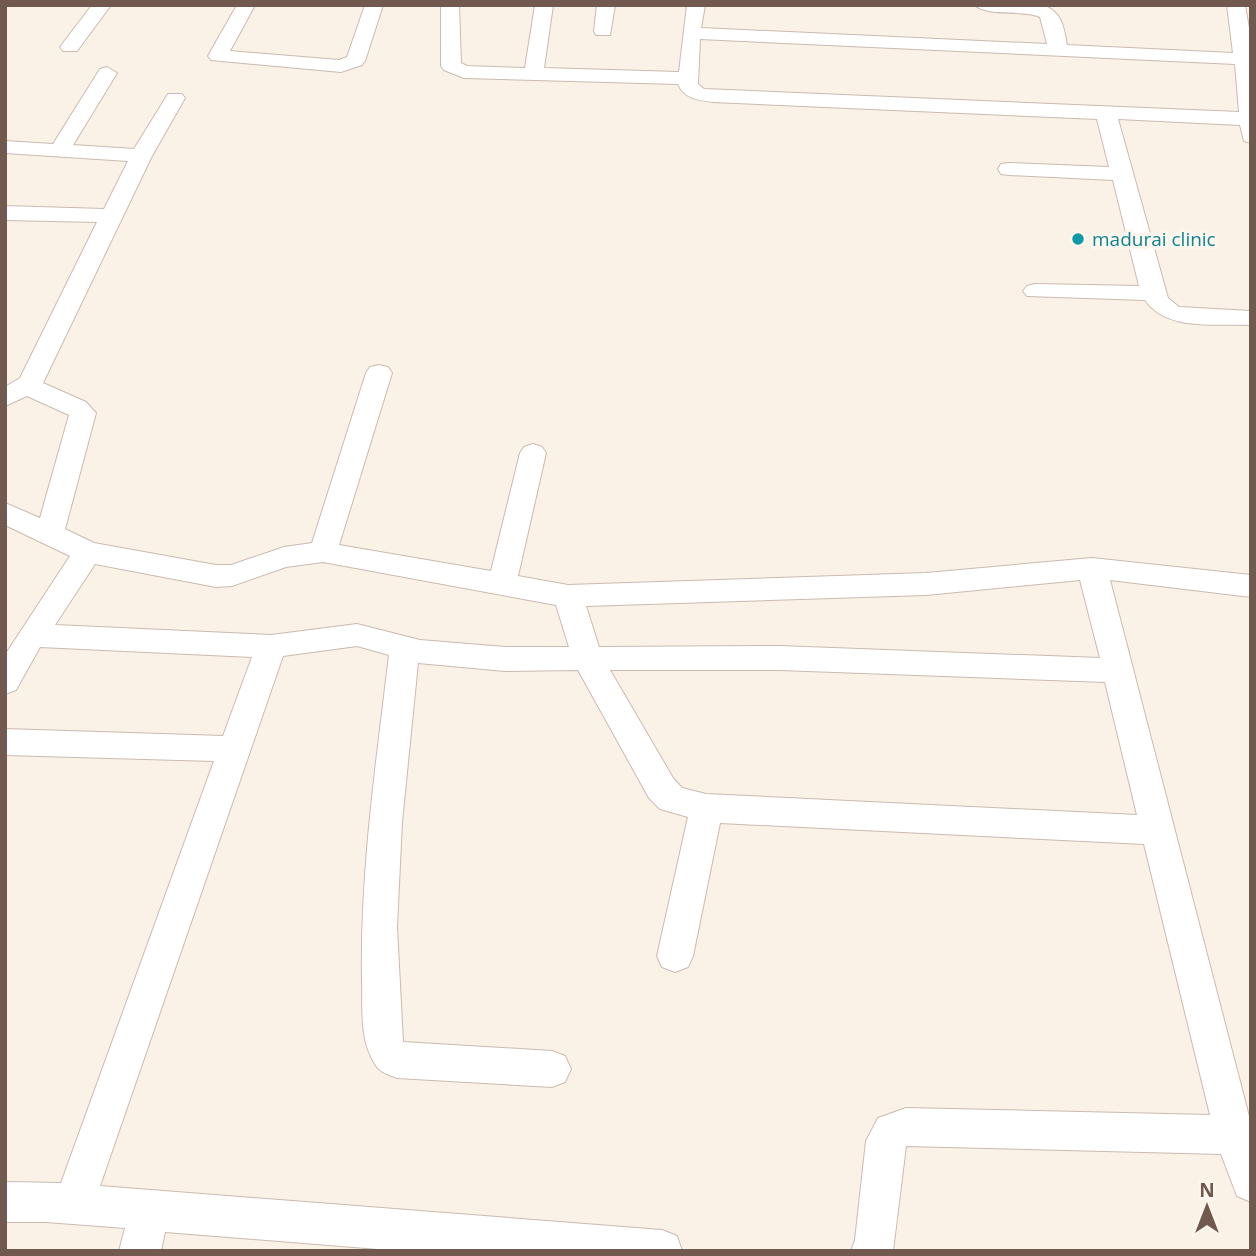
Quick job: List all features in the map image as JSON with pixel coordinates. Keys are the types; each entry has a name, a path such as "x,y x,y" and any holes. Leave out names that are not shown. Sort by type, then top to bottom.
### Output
{"street":[{"path":"71,47 102,5"},
{"path":"246,5 214,65 347,65 355,61 374,5"},
{"path":"450,5 452,66 455,69 475,74 534,73 688,78"},
{"path":"534,73 544,5"},
{"path":"603,31 606,5"},
{"path":"696,5 691,33 688,86 692,90 713,96 1106,113 1250,128 1236,5"},
{"path":"984,5 1030,8 1046,12 1051,17 1058,51"},
{"path":"691,33 1244,59"},
{"path":"60,150 107,74"},
{"path":"5,398 30,383 141,156 174,98"},
{"path":"1106,113 1153,293 1165,311 1251,318"},
{"path":"5,148 141,156"},
{"path":"1009,169 1122,174"},
{"path":"5,213 112,216"},
{"path":"1035,292 1153,293"},
{"path":"323,552 379,373"},
{"path":"30,383 37,391 76,406 83,413 49,535"},
{"path":"502,584 533,453"},
{"path":"5,513 88,552 216,576 232,575 284,557 323,552 568,596 926,584 1092,568 1251,586"},
{"path":"5,682 32,635 88,552"},
{"path":"1092,568 1234,1135 1251,1182"},
{"path":"568,596 588,660 661,788 672,799 706,808 1158,830"},
{"path":"32,635 271,646 357,635 444,655 588,660 780,658 1118,671"},
{"path":"74,1204 271,646"},
{"path":"405,647 385,822 379,928 382,1036 389,1054 397,1060 552,1069"},
{"path":"5,741 234,749"},
{"path":"675,956 706,808"},
{"path":"872,1251 875,1245 886,1141 892,1132 906,1127 1234,1135"},
{"path":"5,1202 150,1210 459,1243 662,1251"},
{"path":"140,1251 150,1210"}],"place":[{"name":"madurai clinic","path":"1078,239"}]}
